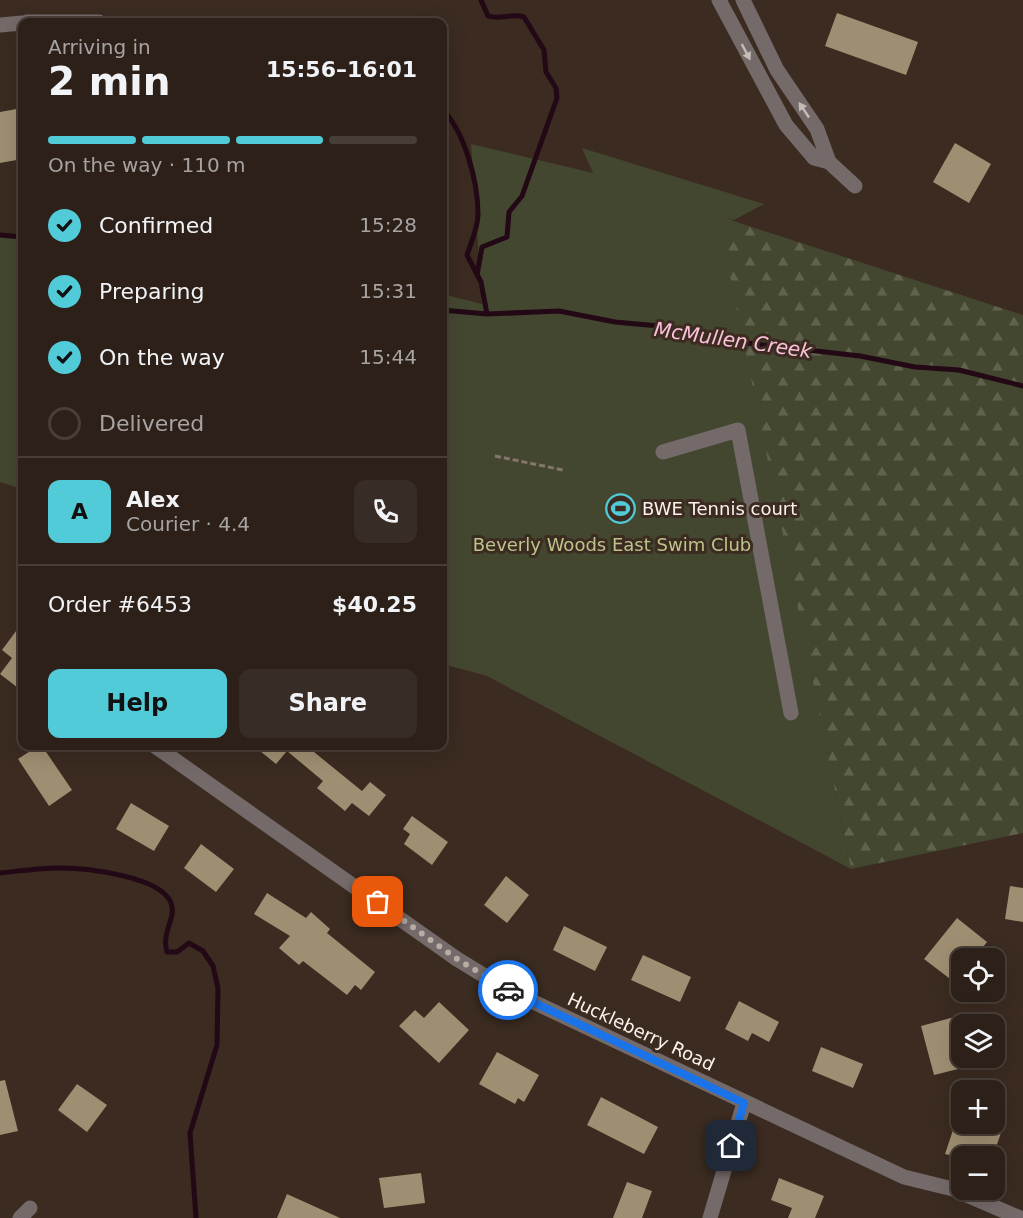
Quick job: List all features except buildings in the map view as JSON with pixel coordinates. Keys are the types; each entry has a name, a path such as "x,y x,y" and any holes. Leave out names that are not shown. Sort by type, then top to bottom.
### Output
{"street":[{"path":"718,0 786,125 814,158 829,162"},
{"path":"743,0 777,70 817,129 829,162 855,186"},
{"path":"0,25 18,24"},
{"path":"663,452 738,430 791,713"},
{"name":"Huckleberry Road","path":"161,750 457,959 506,989 904,1177 953,1189 1020,1218"},
{"path":"710,1218 744,1103"}],"path":[{"path":"495,456 563,470"}],"green space":[{"name":"Beverly Woods East Swim Club","path":"471,144 593,173 582,148 764,204 734,220 719,217 851,869 487,676 447,665 447,295 482,304"},
{"path":"718,216 1023,315 1023,833 851,869"},
{"path":"0,235 18,236 18,488 0,482"}],"waterway":[{"path":"477,275 482,247 507,237 509,212 522,196 557,98 556,88 546,72 544,50 524,17 488,16 481,0"},
{"path":"447,115 469,158 476,187 478,219 467,255 481,282 487,314"},
{"name":"McMullen Creek","path":"0,235 18,237"},
{"name":"McMullen Creek","path":"447,310 487,314 559,311 615,322 659,326 721,340 860,356 915,367 959,370 1023,386"},
{"path":"0,873 72,868 121,875 153,886 171,903 172,914 166,938 167,952 177,952 189,943 203,951 213,966 218,988 217,1045 190,1133 196,1218"}],"way so far":[{"path":"378,902 457,959 508,990"}],"place":[{"name":"BWE Tennis court","path":"621,509"}],"route":[{"path":"508,990 744,1103 731,1146"}]}
